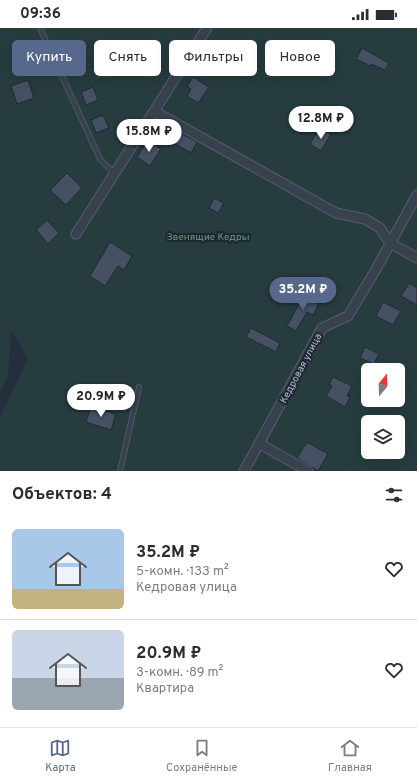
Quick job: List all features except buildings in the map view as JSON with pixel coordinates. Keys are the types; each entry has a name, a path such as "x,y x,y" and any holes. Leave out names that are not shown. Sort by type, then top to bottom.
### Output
{"street":[{"path":"76,234 206,28"},
{"path":"154,111 336,213 365,219 380,228 390,244 417,258"},
{"name":"Кедровая улица","path":"244,471 322,328 348,316 417,195"},
{"path":"260,444 308,471"}],"lane":[{"path":"40,28 100,159 114,173"},
{"path":"120,471 139,387"}],"green space":[{"name":"Звенящие Кедры","path":"0,28 417,28 417,471 0,471 0,418 28,358 11,330 8,376 0,392"}]}
